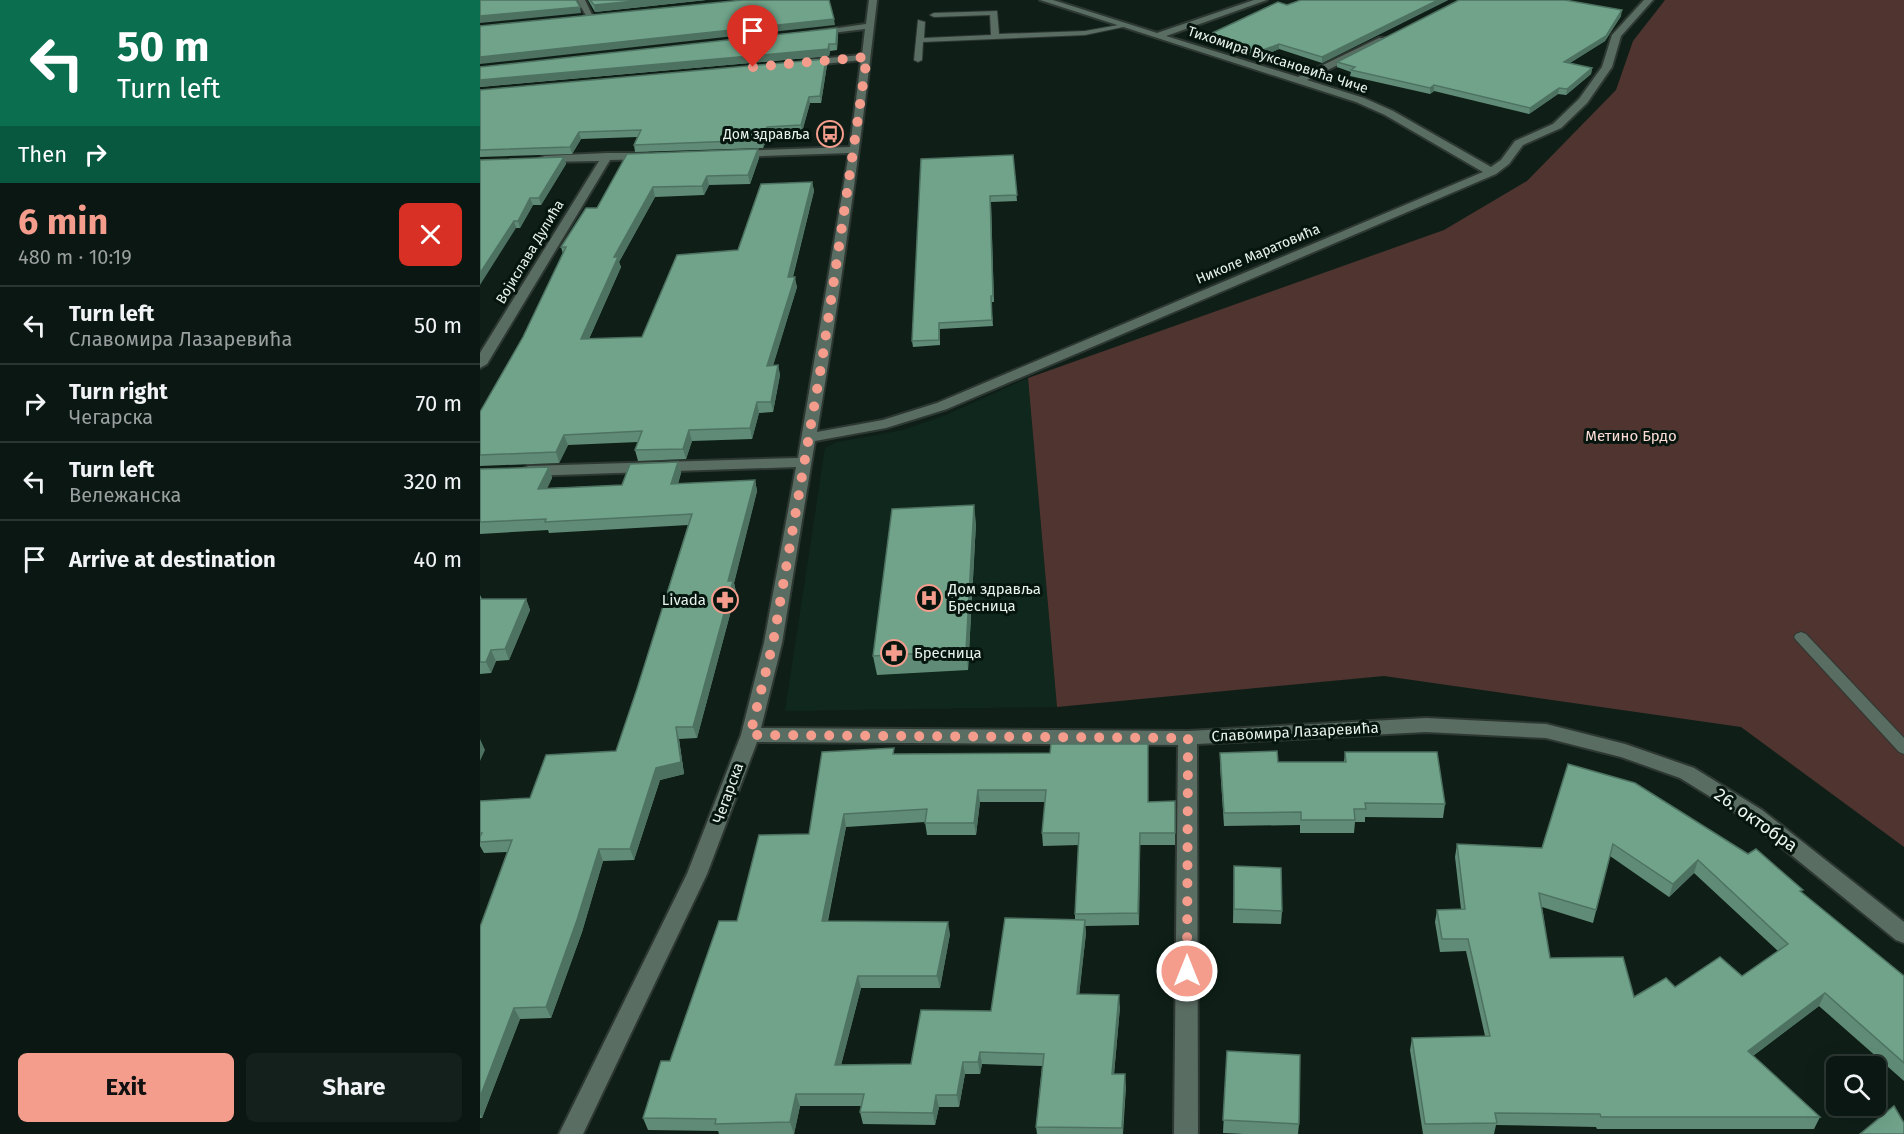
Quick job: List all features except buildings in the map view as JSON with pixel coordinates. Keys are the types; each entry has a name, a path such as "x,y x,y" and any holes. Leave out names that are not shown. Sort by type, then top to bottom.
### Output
{"street":[{"path":"581,0 591,17"},
{"name":"Чегарска","path":"571,1134 697,874 750,735 773,643 809,438 855,150 873,0"},
{"name":"Тихомира Вуксановића Чиче","path":"1044,0 1300,80 1374,106 1492,172"},
{"path":"1156,36 1263,0"},
{"name":"Николе Маратовића","path":"809,438 886,424 942,406 1025,368 1492,172 1505,162 1519,143 1557,126 1583,101 1607,67 1617,35 1648,0"},
{"path":"580,18 602,16"},
{"path":"803,33 871,26"},
{"path":"1300,80 1396,34"},
{"path":"799,63 867,57"},
{"path":"719,154 855,150"},
{"path":"527,160 663,155"},
{"name":"Војислава Дулића","path":"480,364 607,156"},
{"path":"514,472 803,462"},
{"name":"Славомира Лазаревића","path":"750,735 1188,738 1426,725 1546,731 1588,740"},
{"path":"1186,1134 1188,738"},
{"name":"26. октобра","path":"1588,740 1665,763 1706,784 1755,815 1904,933"}],"lane":[{"path":"934,15 994,13 995,37"},
{"path":"918,60 921,22"},
{"path":"920,40 1085,33 1124,26"},
{"path":"1802,637 1904,748"}],"shaded area":[{"path":"1028,378 1057,707 785,711 825,448 837,442 903,430 946,415"}],"green space":[{"name":"Метино Брдо","path":"1665,0 1904,0 1904,847 1741,727 1384,676 1057,707 1028,378 1444,230 1527,181 1616,90 1633,41"}],"place":[{"name":"Дом здравља","path":"830,134"},
{"name":"Дом здравља Бресница","path":"929,598"},
{"name":"Livada","path":"725,600"},
{"name":"Бресница","path":"894,653"}],"route":[{"path":"753,67 867,57 855,150 809,438 773,643 750,735 1188,738 1187,971"}]}
